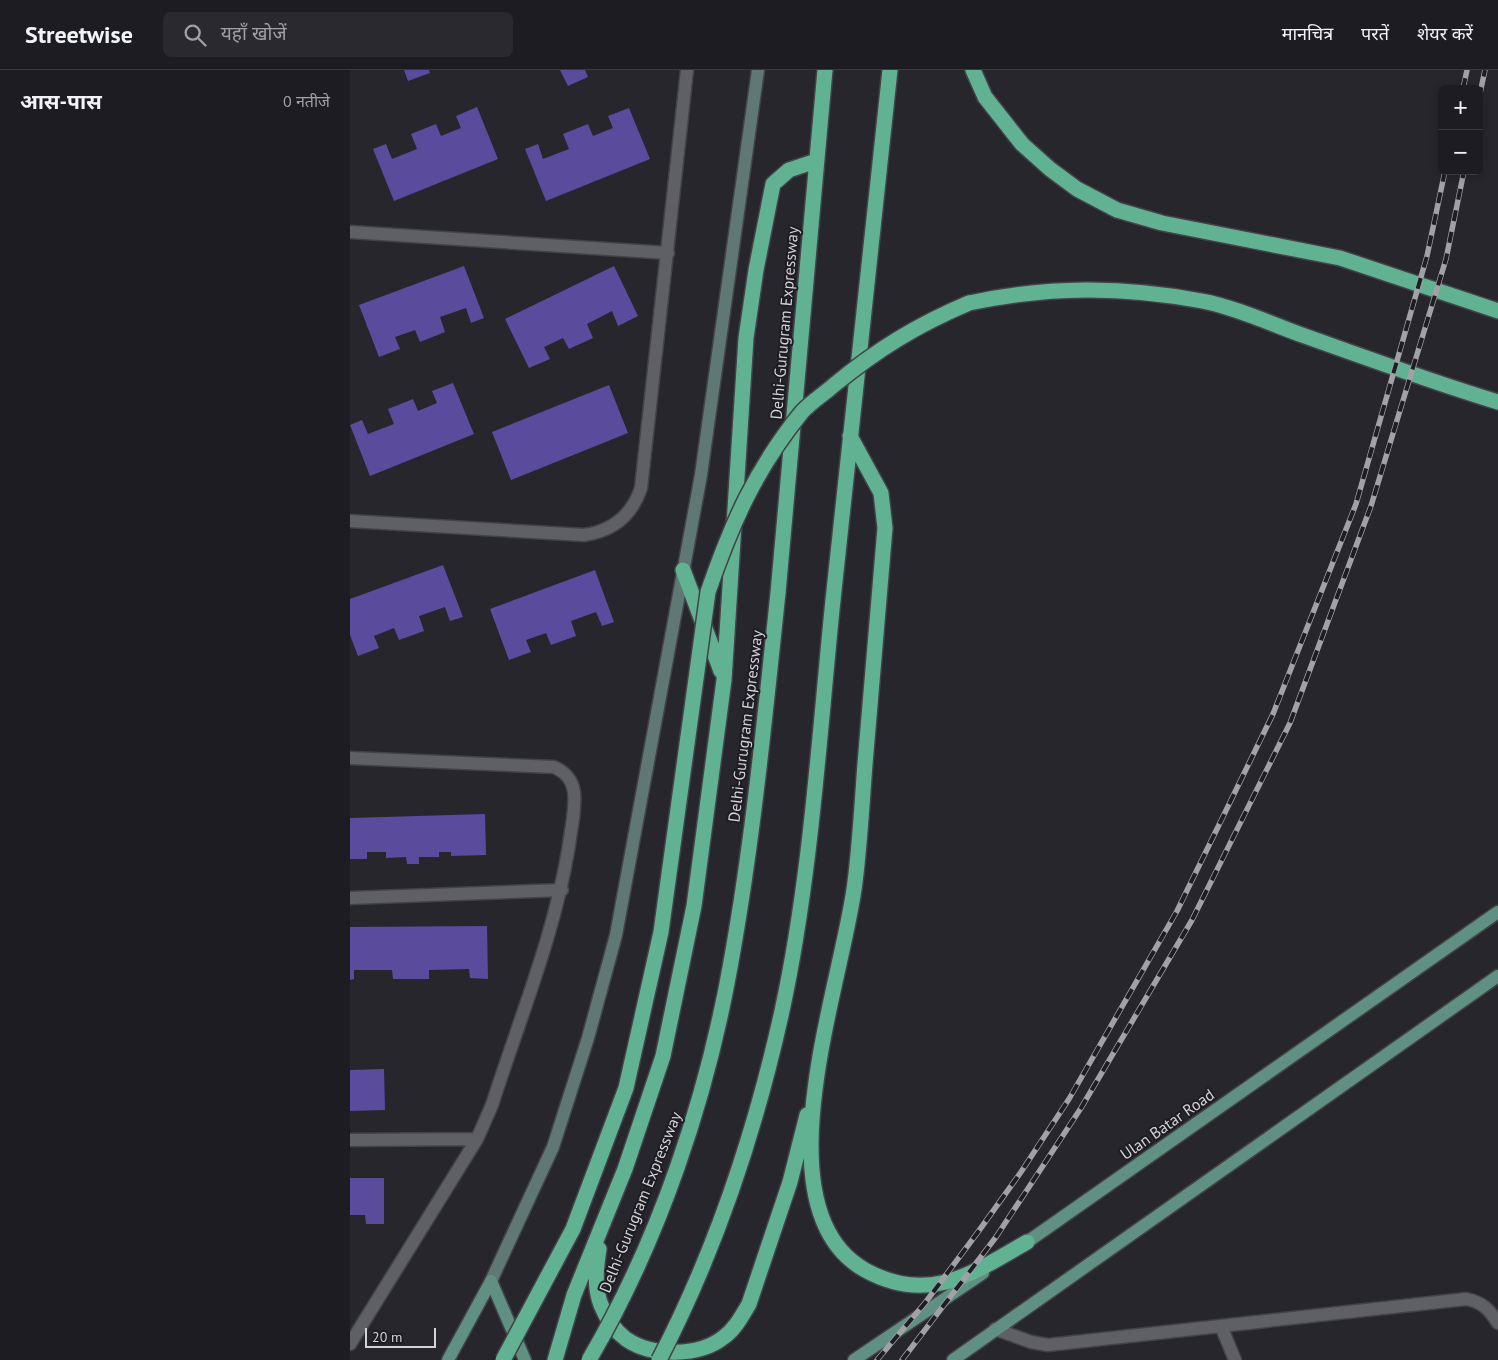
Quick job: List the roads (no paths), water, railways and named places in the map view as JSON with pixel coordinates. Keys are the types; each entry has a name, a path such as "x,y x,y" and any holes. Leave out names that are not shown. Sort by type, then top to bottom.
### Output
{"highway":[{"name":"Delhi-Gurugram Expressway","path":"589,1360 637,1266 664,1200 693,1119 712,1053 731,962 759,762 778,593 825,70"},
{"path":"659,1360 680,1320 709,1253 735,1182 760,1101 782,1010 810,830 890,70"},
{"path":"973,70 986,97 1022,144 1050,170 1077,189 1117,210 1162,223 1340,258 1498,311"},
{"path":"555,1360 574,1295 626,1169 664,1056 694,906 724,680 746,338 756,270 773,184 789,170 816,161"},
{"path":"503,1360 573,1229 626,1088 661,932 708,592 722,552 747,493 804,411 871,355 934,318 969,303 1016,293 1069,288 1134,291 1204,301 1434,383 1498,402"},
{"path":"601,1229 596,1267 597,1288 602,1306 612,1325 626,1339 648,1348 673,1353 699,1349 723,1338 738,1322 749,1304 790,1182 816,1078 855,884 885,528 881,493 850,436"},
{"path":"683,570 713,646 724,680"},
{"path":"816,1078 811,1177 816,1203 836,1246 850,1262 872,1274 898,1283 922,1287 942,1284 981,1268 1027,1242"}],"main road":[{"path":"448,1360 491,1281 554,1147 604,982 616,935 700,475 758,70"},
{"name":"Ulan Batar Road","path":"854,1360 1027,1242 1498,912"},
{"path":"953,1360 1498,976"},
{"path":"491,1281 525,1360"}],"street":[{"path":"350,521 584,534 597,533 609,528 636,504 641,488 687,70"},
{"path":"350,232 668,253"},
{"path":"350,758 540,766 563,771 570,779 574,791 574,811 562,890 492,1106 477,1139 350,1344"},
{"path":"350,898 562,890"},
{"path":"350,1140 477,1139"},
{"path":"996,1329 1031,1342 1048,1345 1466,1299 1477,1301 1488,1309 1498,1323"},
{"path":"1221,1326 1235,1360"}],"railway":[{"path":"1464,85 1467,70"},
{"path":"1482,85 1485,70"},
{"path":"877,1360 925,1303 978,1232 1021,1172 1069,1099 1177,911 1273,714 1356,504 1427,256 1444,175"},
{"path":"902,1360 996,1237 1081,1108 1192,920 1290,723 1371,506 1446,259 1463,175"}]}
